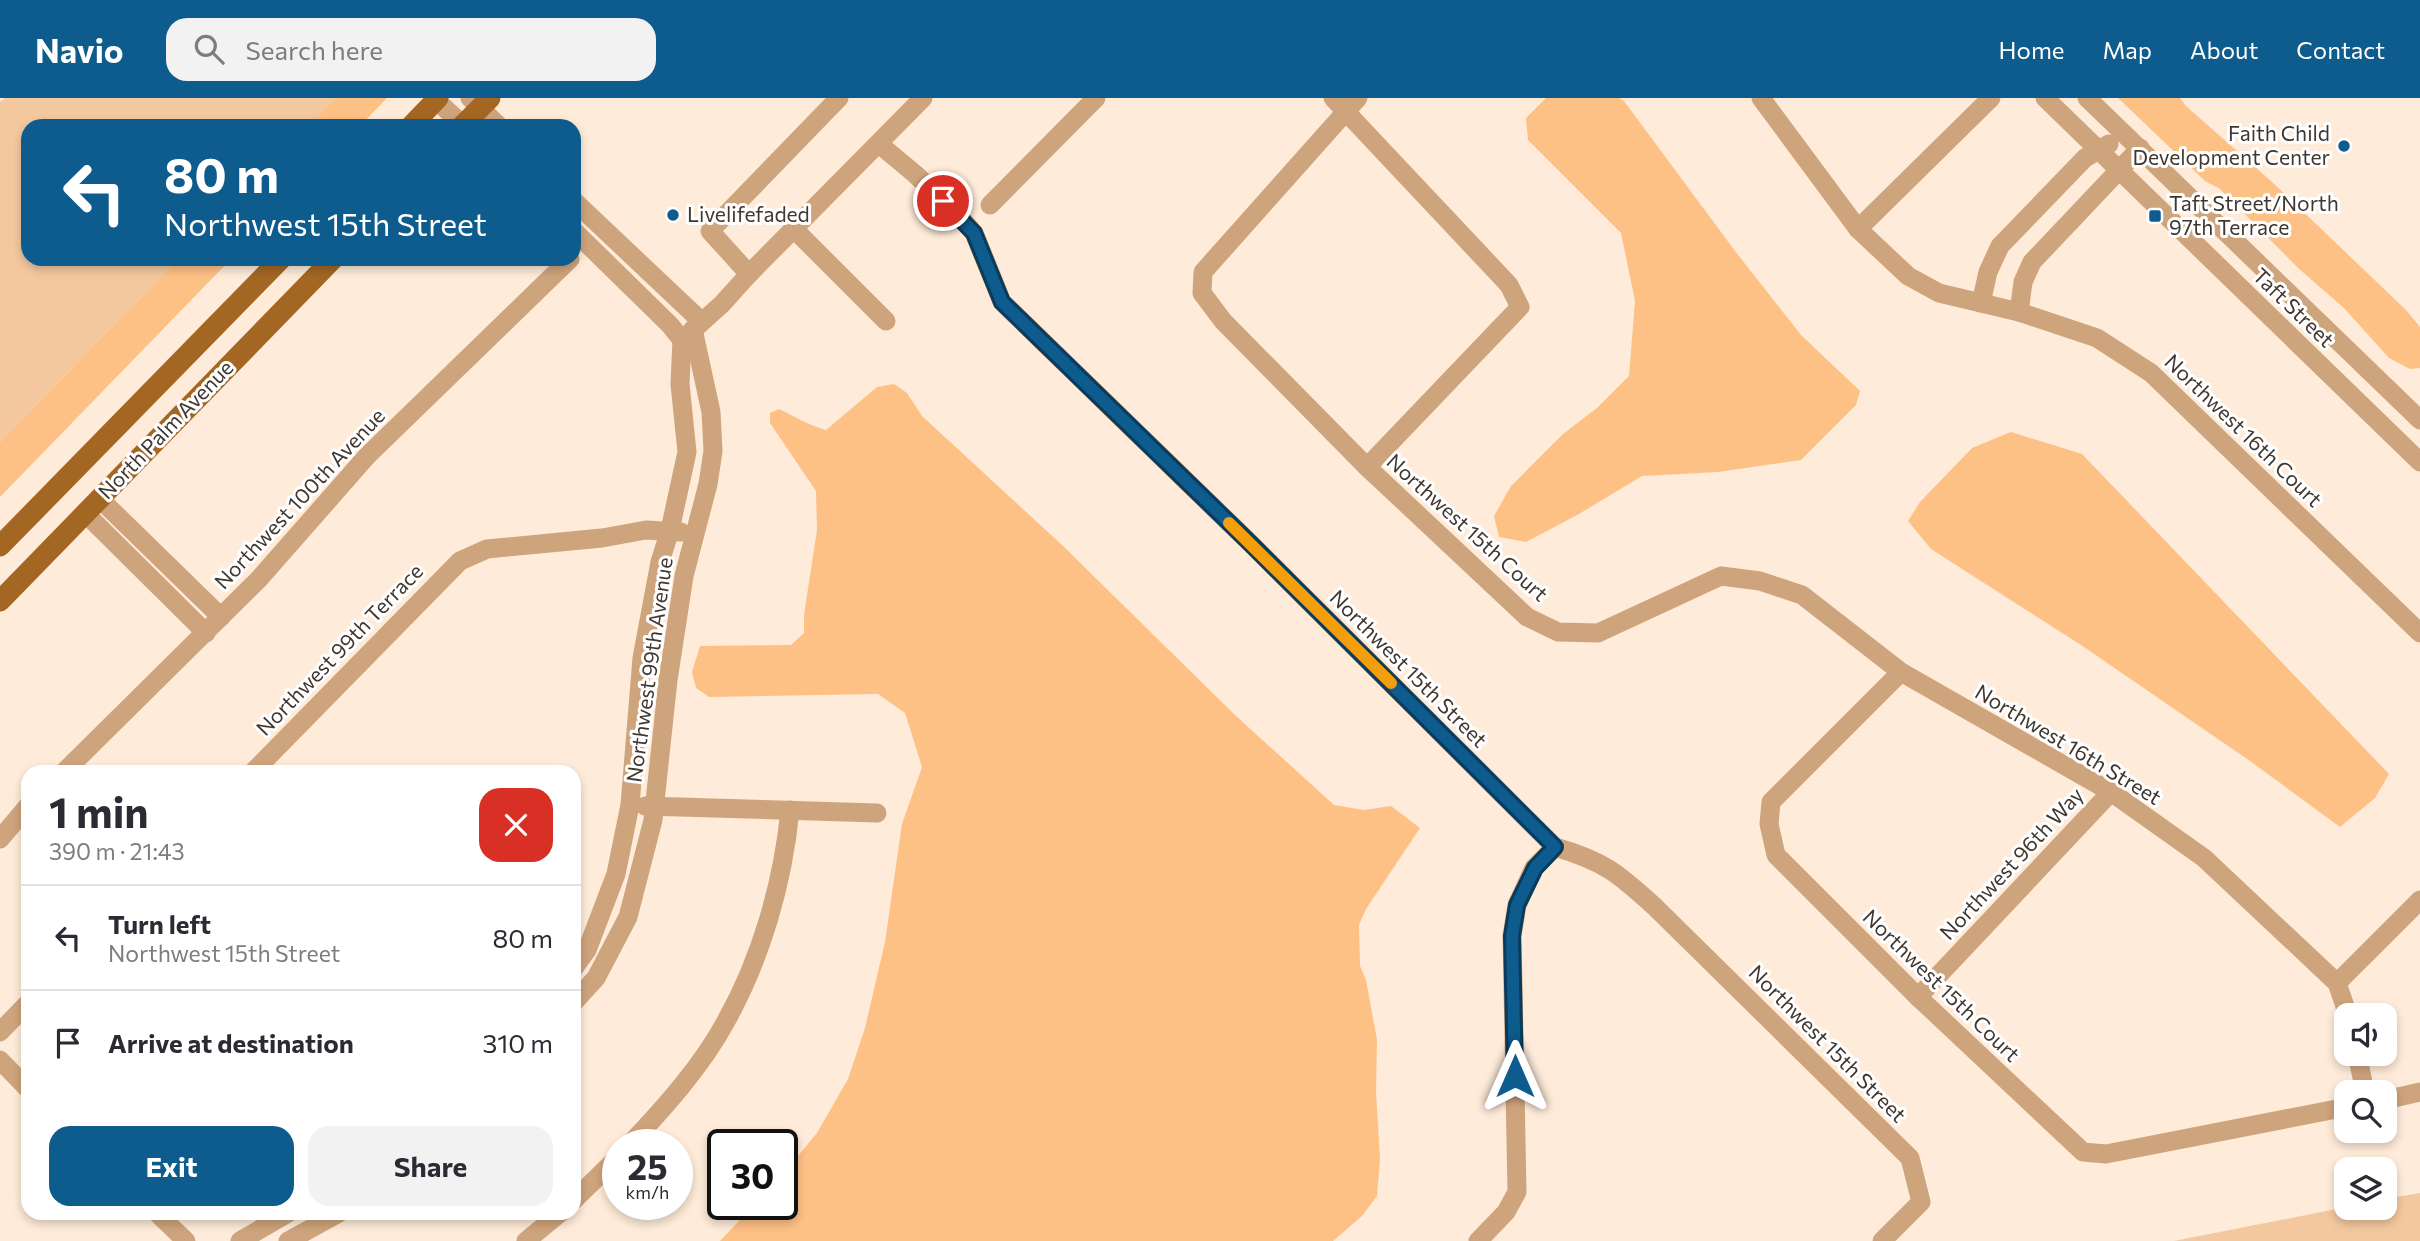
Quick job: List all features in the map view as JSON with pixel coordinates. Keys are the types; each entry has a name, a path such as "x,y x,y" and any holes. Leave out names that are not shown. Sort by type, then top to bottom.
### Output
{"main road":[{"path":"418,119 437,99"},
{"path":"468,119 480,101"},
{"name":"North Palm Avenue","path":"0,546 274,266"},
{"name":"North Palm Avenue","path":"0,601 326,266"}],"street":[{"path":"749,274 710,231 838,98"},
{"path":"692,330 722,304 923,98"},
{"path":"990,205 1096,98"},
{"name":"Northwest 16th Court","path":"1761,98 1858,229 1908,276 1939,293 2019,312 2097,338 2151,373 2420,632"},
{"path":"1858,229 1991,98"},
{"name":"Taft Street","path":"2045,98 2420,463"},
{"name":"Taft Street","path":"2087,98 2416,409"},
{"path":"437,99 456,119"},
{"path":"480,101 494,119"},
{"path":"1346,102 1509,285 1520,307 1367,467"},
{"name":"Northwest 15th Court","path":"1346,102 1203,272 1202,293 1223,321 1367,467 1527,617 1558,632 1598,633 1721,576 1760,581 1802,595 1901,672 1771,802 1769,824 1776,855 1918,997 2083,1152 2106,1154 2334,1110"},
{"path":"1981,303 1988,272 2000,246 2085,158 2099,150 2132,142"},
{"path":"2019,312 2023,282 2032,262 2119,170 2132,142"},
{"name":"Northwest 15th Street","path":"879,144 915,174 974,233 1002,302 1250,543 1555,847 1585,856 1617,873 1655,907 1910,1158 1921,1202 1882,1241"},
{"path":"581,207 601,226 692,330"},
{"path":"581,241 601,226"},
{"path":"794,229 886,321"},
{"path":"581,246 670,325 692,330"},
{"name":"Northwest 100th Avenue","path":"71,765 259,579 367,456 563,266"},
{"name":"Northwest 99th Avenue","path":"581,958 587,950 616,874 631,805 642,658 660,562 687,452 680,384 692,330"},
{"name":"Northwest 99th Avenue","path":"581,994 596,978 628,917 656,806 668,680 684,576 708,484 713,451 710,412 692,330"},
{"path":"2388,431 2416,409"},
{"path":"93,506 221,617"},
{"path":"93,506 206,633"},
{"name":"Northwest 99th Terrace","path":"260,765 460,561 487,549 602,538 646,530 670,530"},
{"path":"670,530 694,533"},
{"name":"Northwest 16th Street","path":"1901,672 2111,792 2204,858 2337,983 2344,1003"},
{"name":"Northwest 96th Way","path":"1918,997 2111,792"},
{"path":"631,805 877,813"},
{"path":"644,1129 671,1101 724,1025 734,1006 761,938 782,870 790,810"},
{"path":"0,839 21,814"},
{"path":"1478,1241 1506,1212 1517,1192 1512,936 1517,905 1535,868 1555,847"},
{"path":"2337,983 2420,900"},
{"path":"0,1032 21,1010"},
{"path":"0,1060 21,1082"},
{"path":"2397,1097 2420,1092"},
{"path":"581,1193 602,1173"},
{"path":"164,1220 186,1241"},
{"path":"240,1241 276,1220"},
{"path":"288,1241 326,1220"},
{"path":"526,1241 552,1220"}],"shaded area":[{"path":"5,98 335,98 315,119 21,119 21,266 171,266 0,442 0,102"},
{"path":"335,98 387,98 367,119 315,119"},
{"path":"1546,98 1619,98 1624,101 1801,335 1860,391 1856,405 1801,460 1718,472 1642,476 1526,542 1499,537 1494,516 1511,486 1563,434 1597,408 1629,376 1635,301 1621,233 1528,140 1526,118"},
{"path":"2118,98 2180,98 2406,310 2420,327 2420,368 2410,369 2389,358 2344,308 2298,268 2220,189 2205,181"},
{"path":"171,266 224,266 0,497 0,442"},
{"path":"894,384 907,393 922,416 1062,545 1235,715 1334,805 1364,810 1391,806 1420,828 1366,909 1359,925 1360,966 1366,980 1377,1040 1376,1092 1380,1159 1377,1196 1362,1216 1333,1241 720,1241 740,1220 798,1220 798,1156 817,1133 848,1079 865,1028 885,942 902,824 922,767 905,713 878,694 709,697 696,688 692,672 700,646 791,645 804,633 804,615 817,530 816,491 770,423 770,413 779,409 826,430 877,387"},
{"path":"2011,432 2082,454 2389,774 2375,798 2340,827 2250,761 2081,645 1931,549 1908,521 1920,502 1972,448"},
{"path":"2420,1193 2420,1241 2174,1241 2334,1210 2334,1220 2397,1220 2397,1197"}],"slow traffic":[{"path":"1229,523 1391,683"}],"place":[{"name":"Faith Child Development Center","path":"2344,146"},
{"name":"Livelifefaded","path":"673,215"},
{"name":"Taft Street/North 97th Terrace","path":"2155,216"}],"route":[{"path":"943,201 974,233 1002,302 1250,543 1555,847 1535,868 1517,905 1512,936 1515,1076"}]}
